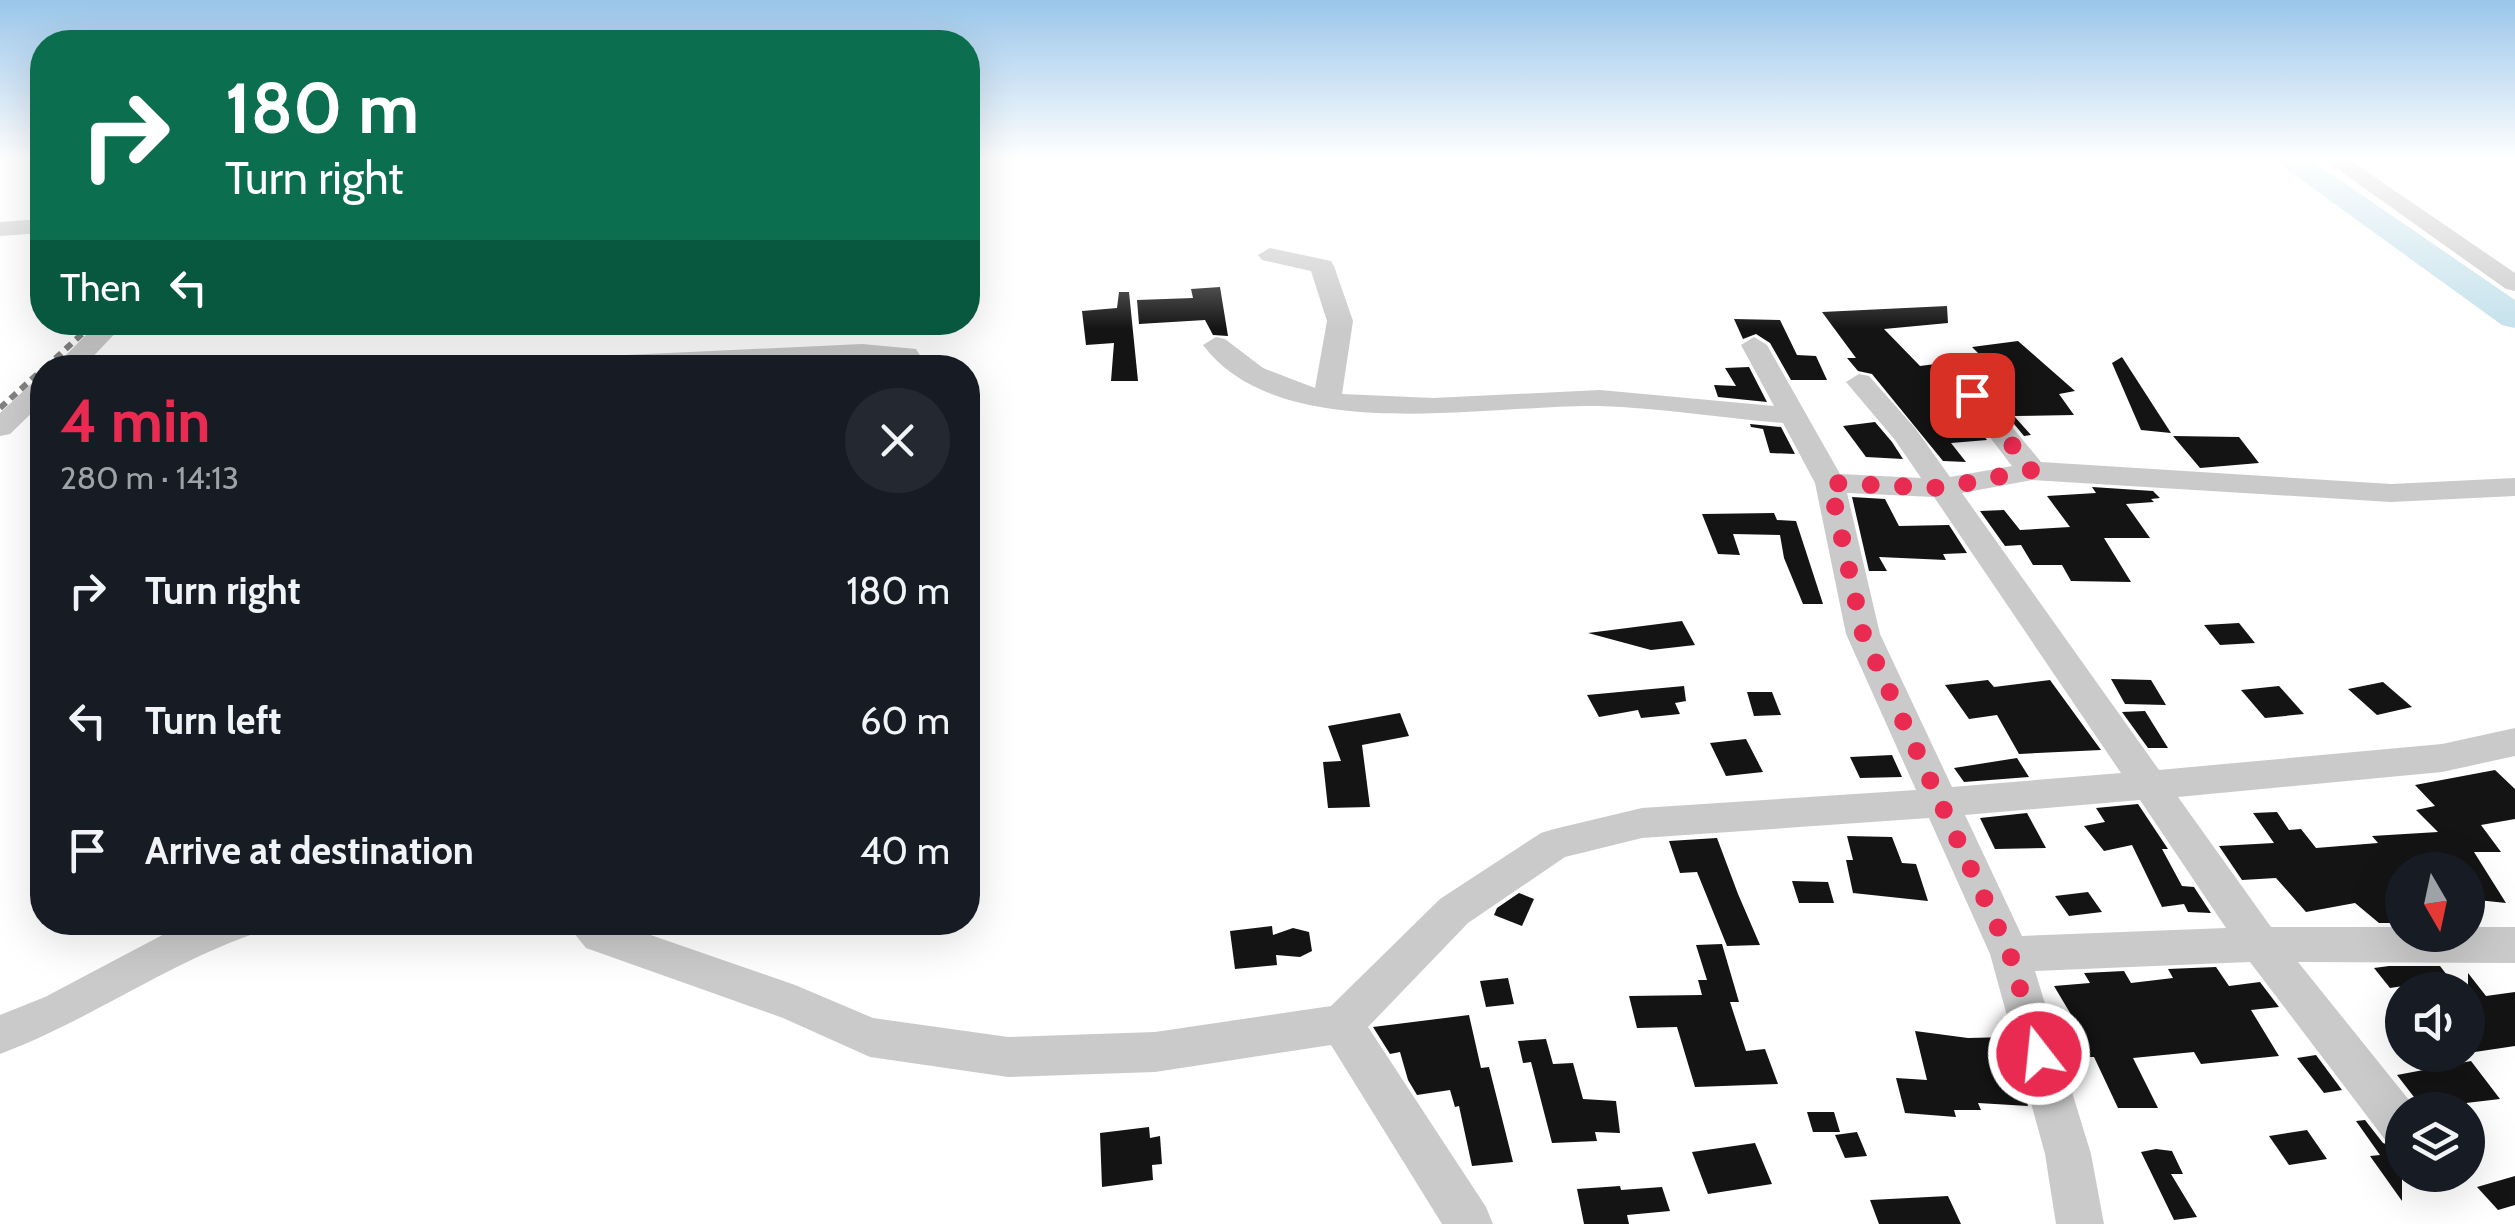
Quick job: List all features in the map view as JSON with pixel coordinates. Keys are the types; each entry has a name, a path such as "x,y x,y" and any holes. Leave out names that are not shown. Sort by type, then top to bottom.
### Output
{"street":[{"path":"2416,215 2515,284"},
{"path":"0,229 30,227"},
{"path":"1270,255 1322,266 1340,321 1327,400"},
{"path":"80,355 100,335"},
{"path":"1216,345 1240,368 1312,398 1376,408 1577,398 1793,416"},
{"path":"1754,345 1830,483 1863,634 2010,954 2068,1154 2080,1224"},
{"path":"798,355 907,355"},
{"path":"1952,370 2032,470"},
{"path":"1860,382 1905,434 2260,944 2385,1104"},
{"path":"0,404 30,397"},
{"path":"0,428 30,403"},
{"path":"1830,483 1942,488 2032,470 2391,493 2515,487"},
{"path":"599,935 795,1004 870,1036 1008,1057 1154,1052 1342,1024 1454,911 1554,844 1642,823 1942,803 2442,758 2515,742"},
{"path":"0,1035 60,1010 201,935"},
{"path":"2010,954 2260,944 2515,946"},
{"path":"1342,1024 1469,1224"}],"building":[{"path":"1220,287 1228,336 1213,335 1205,320 1139,324 1137,300 1193,298 1191,289"},
{"path":"1119,292 1129,292 1138,381 1111,381 1114,343 1086,345 1082,311 1117,308"},
{"path":"1947,306 1948,323 1884,329 1920,366 1943,363 1935,372 1987,440 1951,443 1966,462 1943,461 1872,374 1858,371 1847,358 1856,358 1822,312"},
{"path":"1734,319 1780,320 1797,355 1816,356 1827,380 1791,380 1770,343 1756,334 1743,339"},
{"path":"2018,341 2075,391 2059,394 2074,415 2014,416 2031,435 2024,436 1961,360 1982,357 1972,347"},
{"path":"2122,357 2171,433 2141,430 2112,363"},
{"path":"1749,367 1767,402 1718,397 1714,385 1736,386 1725,368"},
{"path":"1875,422 1903,459 1866,457 1843,426"},
{"path":"1750,424 1781,427 1795,454 1770,453 1763,429"},
{"path":"2173,436 2239,437 2259,463 2200,468"},
{"path":"2092,487 2153,491 2160,498 2126,504 2150,538 2104,538 2131,582 2071,581 2062,565 2033,565 2021,545 2005,546 1980,511 2004,510 2020,530 2070,527 2047,496 2096,493"},
{"path":"1852,497 1885,499 1899,526 1949,525 1967,553 1943,554 1946,560 1879,557 1887,571 1869,571"},
{"path":"1774,513 1777,520 1796,521 1823,604 1803,604 1784,558 1780,535 1733,534 1740,555 1718,554 1702,514"},
{"path":"1682,621 1695,645 1651,650 1588,633"},
{"path":"2239,623 2255,643 2220,645 2204,625"},
{"path":"2111,679 2151,680 2166,705 2125,704"},
{"path":"1988,680 1994,687 2050,680 2101,750 2019,754 1997,715 1969,719 1945,685"},
{"path":"2383,682 2412,707 2377,715 2348,689"},
{"path":"1684,686 1686,701 1675,703 1680,714 1641,718 1638,710 1599,717 1587,695"},
{"path":"2279,686 2304,714 2265,718 2241,690"},
{"path":"1747,692 1772,692 1781,715 1754,716"},
{"path":"2145,711 2168,748 2148,748 2122,712"},
{"path":"1400,713 1409,736 1362,745 1370,807 1328,808 1323,762 1341,761 1328,726"},
{"path":"1746,739 1763,772 1726,776 1710,743"},
{"path":"1892,755 1902,777 1860,778 1850,757"},
{"path":"2017,758 2029,777 1964,782 1954,768"},
{"path":"2495,770 2515,789 2515,819 2481,825 2501,852 2385,852 2385,923 2379,923 2355,903 2306,912 2276,878 2242,880 2219,846 2274,843 2253,813 2277,812 2289,830 2301,829 2316,848 2378,843 2372,836 2438,832 2416,810 2435,806 2415,785"},
{"path":"2138,804 2168,849 2162,849 2182,886 2194,887 2211,913 2188,912 2184,904 2162,907 2132,845 2104,851 2084,826 2105,822 2096,808"},
{"path":"2027,813 2046,848 1995,849 1980,818"},
{"path":"1847,836 1892,837 1902,863 1916,864 1928,901 1853,893 1846,860 1853,860"},
{"path":"1717,838 1760,945 1727,946 1697,872 1680,873 1669,841"},
{"path":"2485,870 2506,903 2485,901"},
{"path":"1792,881 1828,882 1834,903 1799,903"},
{"path":"2088,892 2102,912 2069,916 2055,896"},
{"path":"1519,893 1534,899 1522,926 1494,915 1497,908"},
{"path":"1272,926 1273,935 1293,928 1309,932 1312,951 1300,957 1276,955 1277,965 1235,969 1230,931"},
{"path":"1722,944 1739,1002 1730,1002 1746,1051 1765,1049 1778,1084 1695,1087 1677,1027 1637,1028 1629,996 1702,995 1698,980 1707,980 1696,945"},
{"path":"2440,966 2445,972 2385,972 2385,982 2374,968"},
{"path":"2216,967 2229,986 2260,982 2279,1007 2251,1010 2279,1056 2201,1064 2194,1052 2133,1058 2158,1108 2118,1108 2094,1057 2077,1057 2064,1028 2079,1028 2054,986 2090,983 2084,973 2124,971 2131,983 2173,978 2168,969"},
{"path":"1508,978 1514,1004 1486,1007 1480,981"},
{"path":"2515,992 2515,1046 2485,1050 2485,995"},
{"path":"1469,1015 1481,1068 1489,1067 1513,1162 1472,1166 1459,1106 1455,1107 1450,1090 1417,1095 1400,1052 1390,1054 1373,1027"},
{"path":"1915,1031 1968,1038 2009,1037 2028,1106 1978,1103 1981,1110 1954,1110 1956,1117 1905,1113 1896,1078 1927,1080"},
{"path":"1546,1039 1553,1064 1573,1063 1583,1099 1616,1101 1620,1133 1595,1132 1597,1141 1552,1143 1531,1062 1523,1063 1518,1041"},
{"path":"2316,1055 2342,1090 2324,1093 2297,1058"},
{"path":"2479,1072 2500,1099 2485,1101 2485,1092 2410,1092 2397,1075"},
{"path":"1807,1112 1834,1112 1840,1132 1813,1132"},
{"path":"2365,1120 2385,1144 2385,1177 2370,1156 2380,1155 2356,1121"},
{"path":"1149,1127 1150,1138 1160,1136 1162,1164 1152,1165 1153,1180 1102,1187 1100,1133"},
{"path":"2307,1130 2327,1159 2289,1165 2269,1136"},
{"path":"1857,1132 1867,1156 1845,1158 1835,1135"},
{"path":"1755,1143 1772,1184 1708,1194 1692,1152"},
{"path":"2172,1151 2183,1174 2171,1174 2197,1217 2174,1220 2141,1152"},
{"path":"2515,1176 2515,1205 2498,1210 2482,1192 2485,1192 2485,1185"},
{"path":"1620,1186 1621,1190 1662,1187 1670,1211 1627,1215 1629,1224 1584,1224 1577,1189"},
{"path":"1948,1196 1961,1224 1879,1224 1870,1200"}],"waterway":[{"path":"2369,215 2515,317"}],"railway":[{"path":"59,355 81,335"},
{"path":"0,408 30,381"}],"route":[{"path":"1972,395 2032,470 1942,488 1830,483 1863,634 2010,954 2039,1054"}]}
